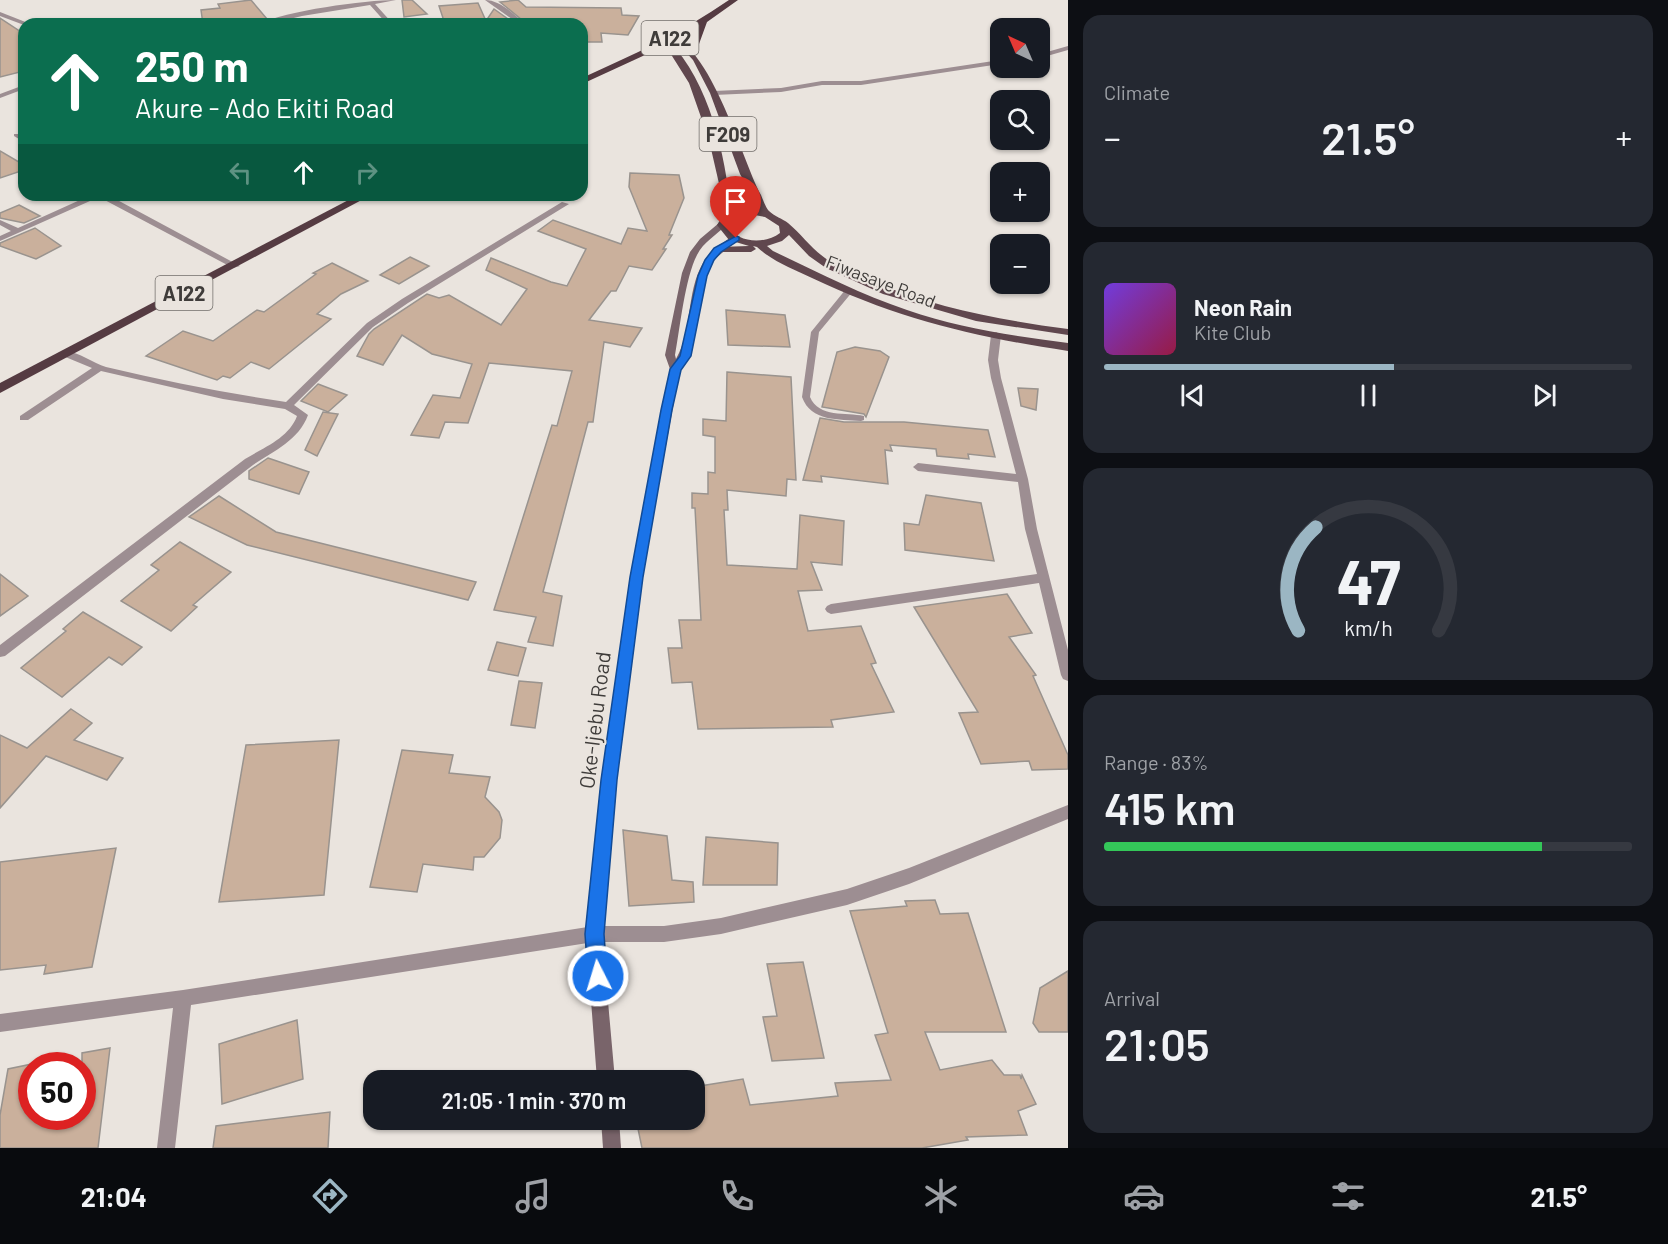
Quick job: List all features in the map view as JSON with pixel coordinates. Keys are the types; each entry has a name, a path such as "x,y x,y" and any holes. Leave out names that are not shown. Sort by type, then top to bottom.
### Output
{"highway":[{"name":"A122","path":"602,71 607,64 704,21 733,0"},
{"name":"A122","path":"588,78 644,53 663,38 722,3 733,0"},
{"path":"692,53 704,21"},
{"path":"644,53 678,53"},
{"name":"A122","path":"0,389 355,201"}],"main road":[{"path":"663,38 678,53"},
{"path":"663,38 692,53"},
{"name":"F209","path":"678,53 695,90 722,172 725,221"},
{"name":"F209","path":"692,53 714,93 745,174 766,214"},
{"path":"675,369 670,355 686,273 693,254 703,241 725,221 741,212 766,214"},
{"name":"Fiwasaye Road","path":"766,214 784,225 815,257 881,290 931,307 980,319 1068,332"},
{"path":"725,221 727,234 759,243 781,238 784,234 784,225"},
{"path":"675,369 686,356 702,276 709,260 718,250 736,238"},
{"name":"Fiwasaye Road","path":"759,243 769,253 849,291 926,320 1068,347"},
{"path":"718,250 743,248 769,253"},
{"name":"Oke-Ijebu Road","path":"605,1070 594,934 609,780 647,515 675,369"},
{"path":"611,1130 612,1148"}],"street":[{"path":"287,18 393,0"},
{"path":"488,0 515,18"},
{"path":"371,3 385,18"},
{"path":"0,14 18,21"},
{"path":"1050,53 1068,48"},
{"path":"714,93 781,90 822,82 861,83 990,64"},
{"path":"0,96 18,89"},
{"path":"0,239 86,201"},
{"path":"111,201 236,266"},
{"path":"288,406 370,325 405,301 565,204"},
{"path":"0,222 18,231"},
{"path":"996,335 993,360 996,378 1023,479 1031,529 1068,675"},
{"path":"0,652 249,462 291,433 301,423 303,416 288,406 223,396 99,368 66,354"},
{"path":"24,418 99,368"},
{"path":"918,467 1023,479"},
{"path":"831,609 1044,578"},
{"path":"0,1023 183,998 594,934 664,934 721,926 847,897 909,876 1068,812"},
{"path":"166,1148 183,998"}],"lane":[{"path":"849,291 815,332 806,397 807,404 817,412 861,418"}],"building":[{"path":"251,0 266,18 202,18 201,10 220,8 218,4"},
{"path":"402,0 412,0 427,14 404,17"},
{"path":"518,0 526,7 621,8 622,15 639,16 628,35 601,33 602,42 588,42 588,18 520,18 500,2"},
{"path":"478,3 485,18 443,18 439,6"},
{"path":"494,9 507,18 488,18"},
{"path":"0,18 18,30 18,72 0,77"},
{"path":"0,151 18,162 18,172 0,178"},
{"path":"630,173 679,175 684,198 669,235 672,235 663,249 666,249 652,270 629,266 616,291 611,291 589,320 642,328 630,347 604,342 593,422 588,422 543,592 562,596 553,646 528,642 536,617 494,610 552,425 557,426 572,371 489,363 468,423 445,422 439,438 411,435 433,395 460,398 472,364 432,354 402,335 383,365 357,356 374,329 427,294 439,298 449,295 501,325 527,289 486,270 491,258 567,286 586,249 538,231 553,220 621,244 628,228 647,231 629,187"},
{"path":"19,205 40,216 24,223 0,218 0,213"},
{"path":"35,228 61,246 36,259 0,246 0,243"},
{"path":"410,257 429,266 399,284 380,275"},
{"path":"332,263 368,281 341,294 317,314 331,319 269,369 251,362 230,378 223,376 217,380 146,356 183,331 213,341 257,310 264,312 316,274 313,273"},
{"path":"726,310 785,315 790,347 728,345"},
{"path":"855,347 880,351 889,357 866,417 864,414 822,407 837,352"},
{"path":"727,372 791,377 796,480 787,479 786,496 727,490 728,510 724,510 727,565 797,569 800,515 844,521 842,565 811,562 822,590 798,591 808,631 861,626 876,663 871,664 894,712 831,720 833,727 698,729 692,682 672,683 668,648 682,648 679,620 701,620 695,508 692,508 692,493 708,494 708,472 715,473 715,437 703,435 703,419 726,421"},
{"path":"318,384 347,395 328,412 301,401"},
{"path":"1018,388 1038,389 1036,410 1021,406"},
{"path":"323,412 338,414 317,456 305,450"},
{"path":"820,418 844,422 904,422 988,430 995,457 968,454 969,459 937,456 936,449 890,445 892,451 885,450 888,484 821,476 822,482 803,480"},
{"path":"268,458 309,472 299,494 249,479 249,471"},
{"path":"926,495 981,503 994,561 905,550 904,523 919,525"},
{"path":"219,496 276,532 476,582 468,600 247,545 189,517"},
{"path":"180,542 231,572 193,605 197,607 171,631 121,601 159,570 151,565"},
{"path":"0,574 28,596 0,616"},
{"path":"1007,594 1032,633 1009,637 1036,675 1033,676 1068,755 1068,769 1032,770 1029,761 981,764 959,713 978,712 914,607"},
{"path":"83,612 142,647 122,665 109,657 62,697 21,668 66,631 63,629"},
{"path":"497,642 526,648 518,676 488,670"},
{"path":"519,681 542,683 535,728 511,725"},
{"path":"71,709 92,723 74,740 123,758 107,780 46,756 0,808 0,735 27,748"},
{"path":"339,740 324,895 219,902 246,745"},
{"path":"402,750 453,755 449,773 490,777 485,797 499,812 502,820 500,838 484,857 474,857 473,870 423,864 417,892 370,887"},
{"path":"623,830 667,836 672,880 693,882 694,902 629,906"},
{"path":"706,837 778,843 777,885 703,885"},
{"path":"116,848 92,967 44,974 46,965 0,970 0,862"},
{"path":"935,900 940,914 968,913 1006,1032 925,1032 940,1070 992,1060 1004,1075 1020,1075 1021,1079 1022,1075 1036,1104 1018,1111 1027,1135 966,1137 968,1140 922,1148 642,1148 638,1130 705,1130 705,1085 743,1079 750,1105 838,1096 835,1083 891,1080 875,1035 888,1033 850,911 907,906 905,901"},
{"path":"803,962 824,1058 772,1061 763,1017 777,1016 767,964"},
{"path":"1068,971 1068,1032 1039,1032 1033,1023 1040,988"},
{"path":"297,1020 303,1079 222,1104 219,1044"},
{"path":"110,1048 98,1148 0,1148 0,1115 8,1069 18,1067 18,1130 96,1130 96,1052 88,1052"},
{"path":"330,1112 328,1148 213,1148 216,1126"}],"route":[{"path":"598,976 594,934 609,780 636,577 666,410 675,369 686,356 702,276 709,260 718,250 736,238"}]}
